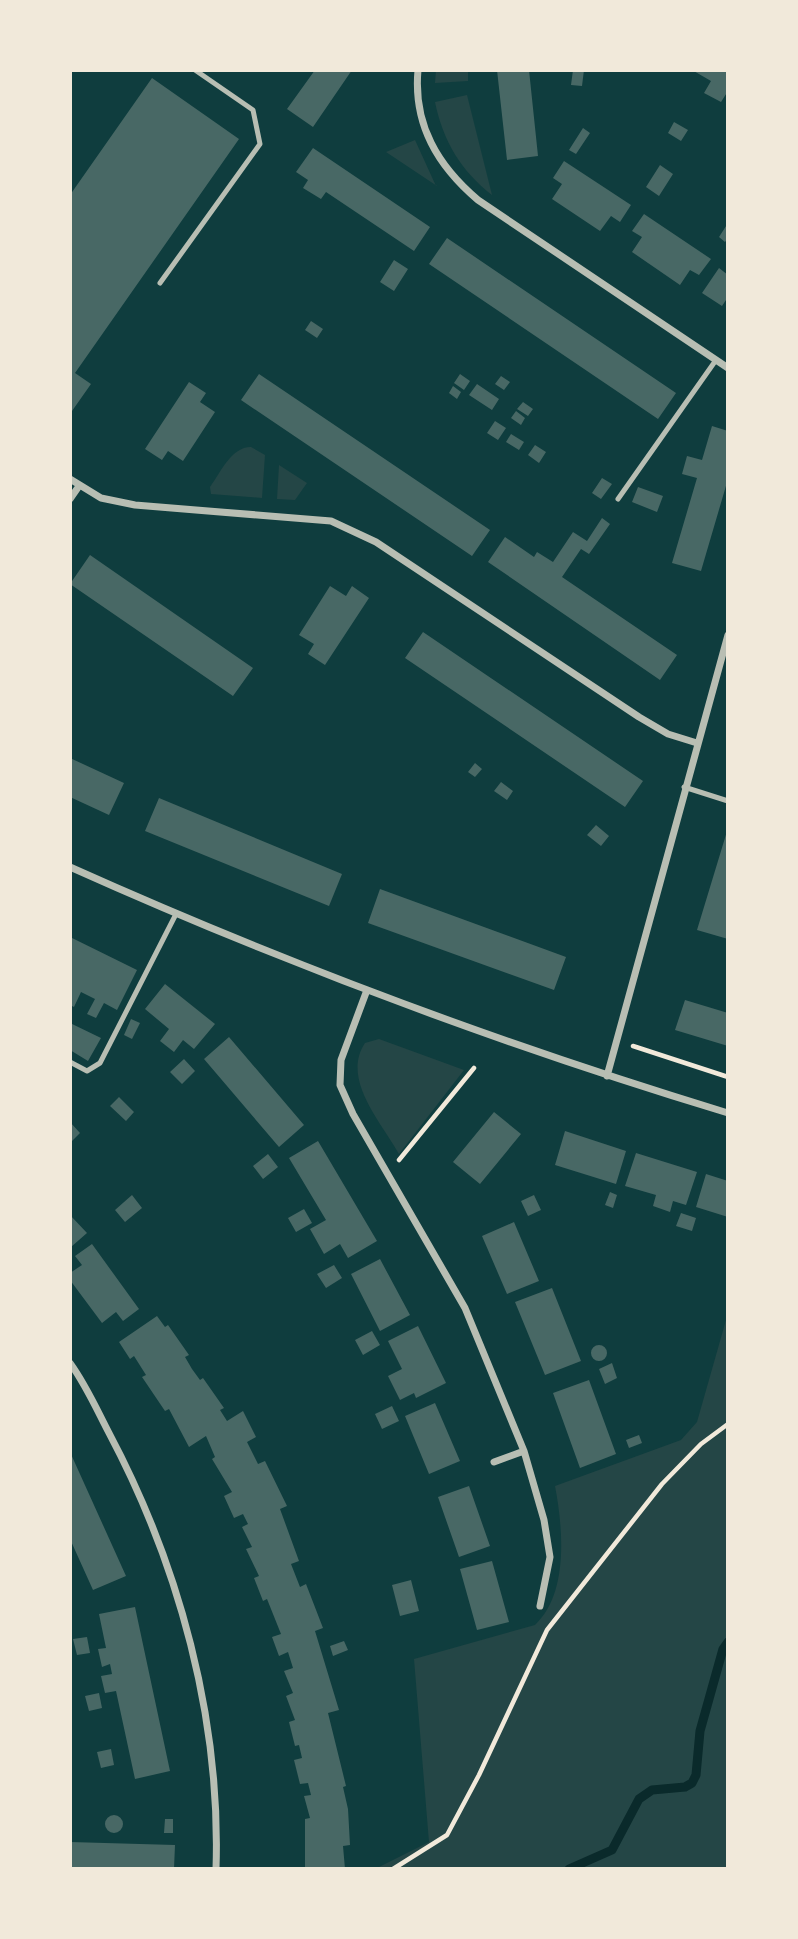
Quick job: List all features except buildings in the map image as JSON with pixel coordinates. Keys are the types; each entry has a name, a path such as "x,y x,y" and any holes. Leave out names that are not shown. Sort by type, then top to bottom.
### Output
{"street":[{"path":"418,70 419,110 427,138 452,178 478,200 728,368"},
{"path":"70,479 101,498 135,505 331,521 351,529 376,542 639,717 668,734 696,743"},
{"path":"70,499 79,486"},
{"path":"607,1076 696,743 728,635"},
{"path":"70,867 176,914 367,990 607,1076 728,1113"},
{"path":"367,990 341,1060 340,1085 353,1114 389,1172 465,1308 524,1451 544,1520 550,1557 540,1606"},
{"path":"70,1363 134,1480 176,1586 198,1683 214,1786 216,1869"},
{"path":"494,1462 524,1451"}],"lane":[{"path":"160,283 261,144 253,110 195,70"},
{"path":"618,499 716,360"},
{"path":"684,787 728,801"},
{"path":"70,1062 87,1071 100,1063 176,914"}],"path":[{"path":"618,1042 728,1077"},
{"path":"389,1172 474,1068"},
{"path":"393,1869 447,1835 479,1775 547,1630 662,1484 701,1444 728,1424"}],"shaded area":[{"path":"436,70 468,70 468,81 435,83"},
{"path":"467,95 492,195 462,165 448,142 438,116 435,102"},
{"path":"415,140 436,185 386,152"},
{"path":"251,447 265,455 262,498 211,494 210,487 227,461 238,451"},
{"path":"279,465 307,483 295,500 277,499"},
{"path":"379,1039 464,1070 399,1154 360,1086 359,1057 365,1043"},
{"path":"728,1313 728,1869 375,1869 429,1842 414,1659 535,1625 554,1596 561,1559 560,1521 555,1486 681,1440 697,1422"}],"waterway":[{"path":"569,1869 612,1850 639,1799 652,1790 685,1787 692,1783 696,1775 700,1731 723,1649 728,1642"}]}
